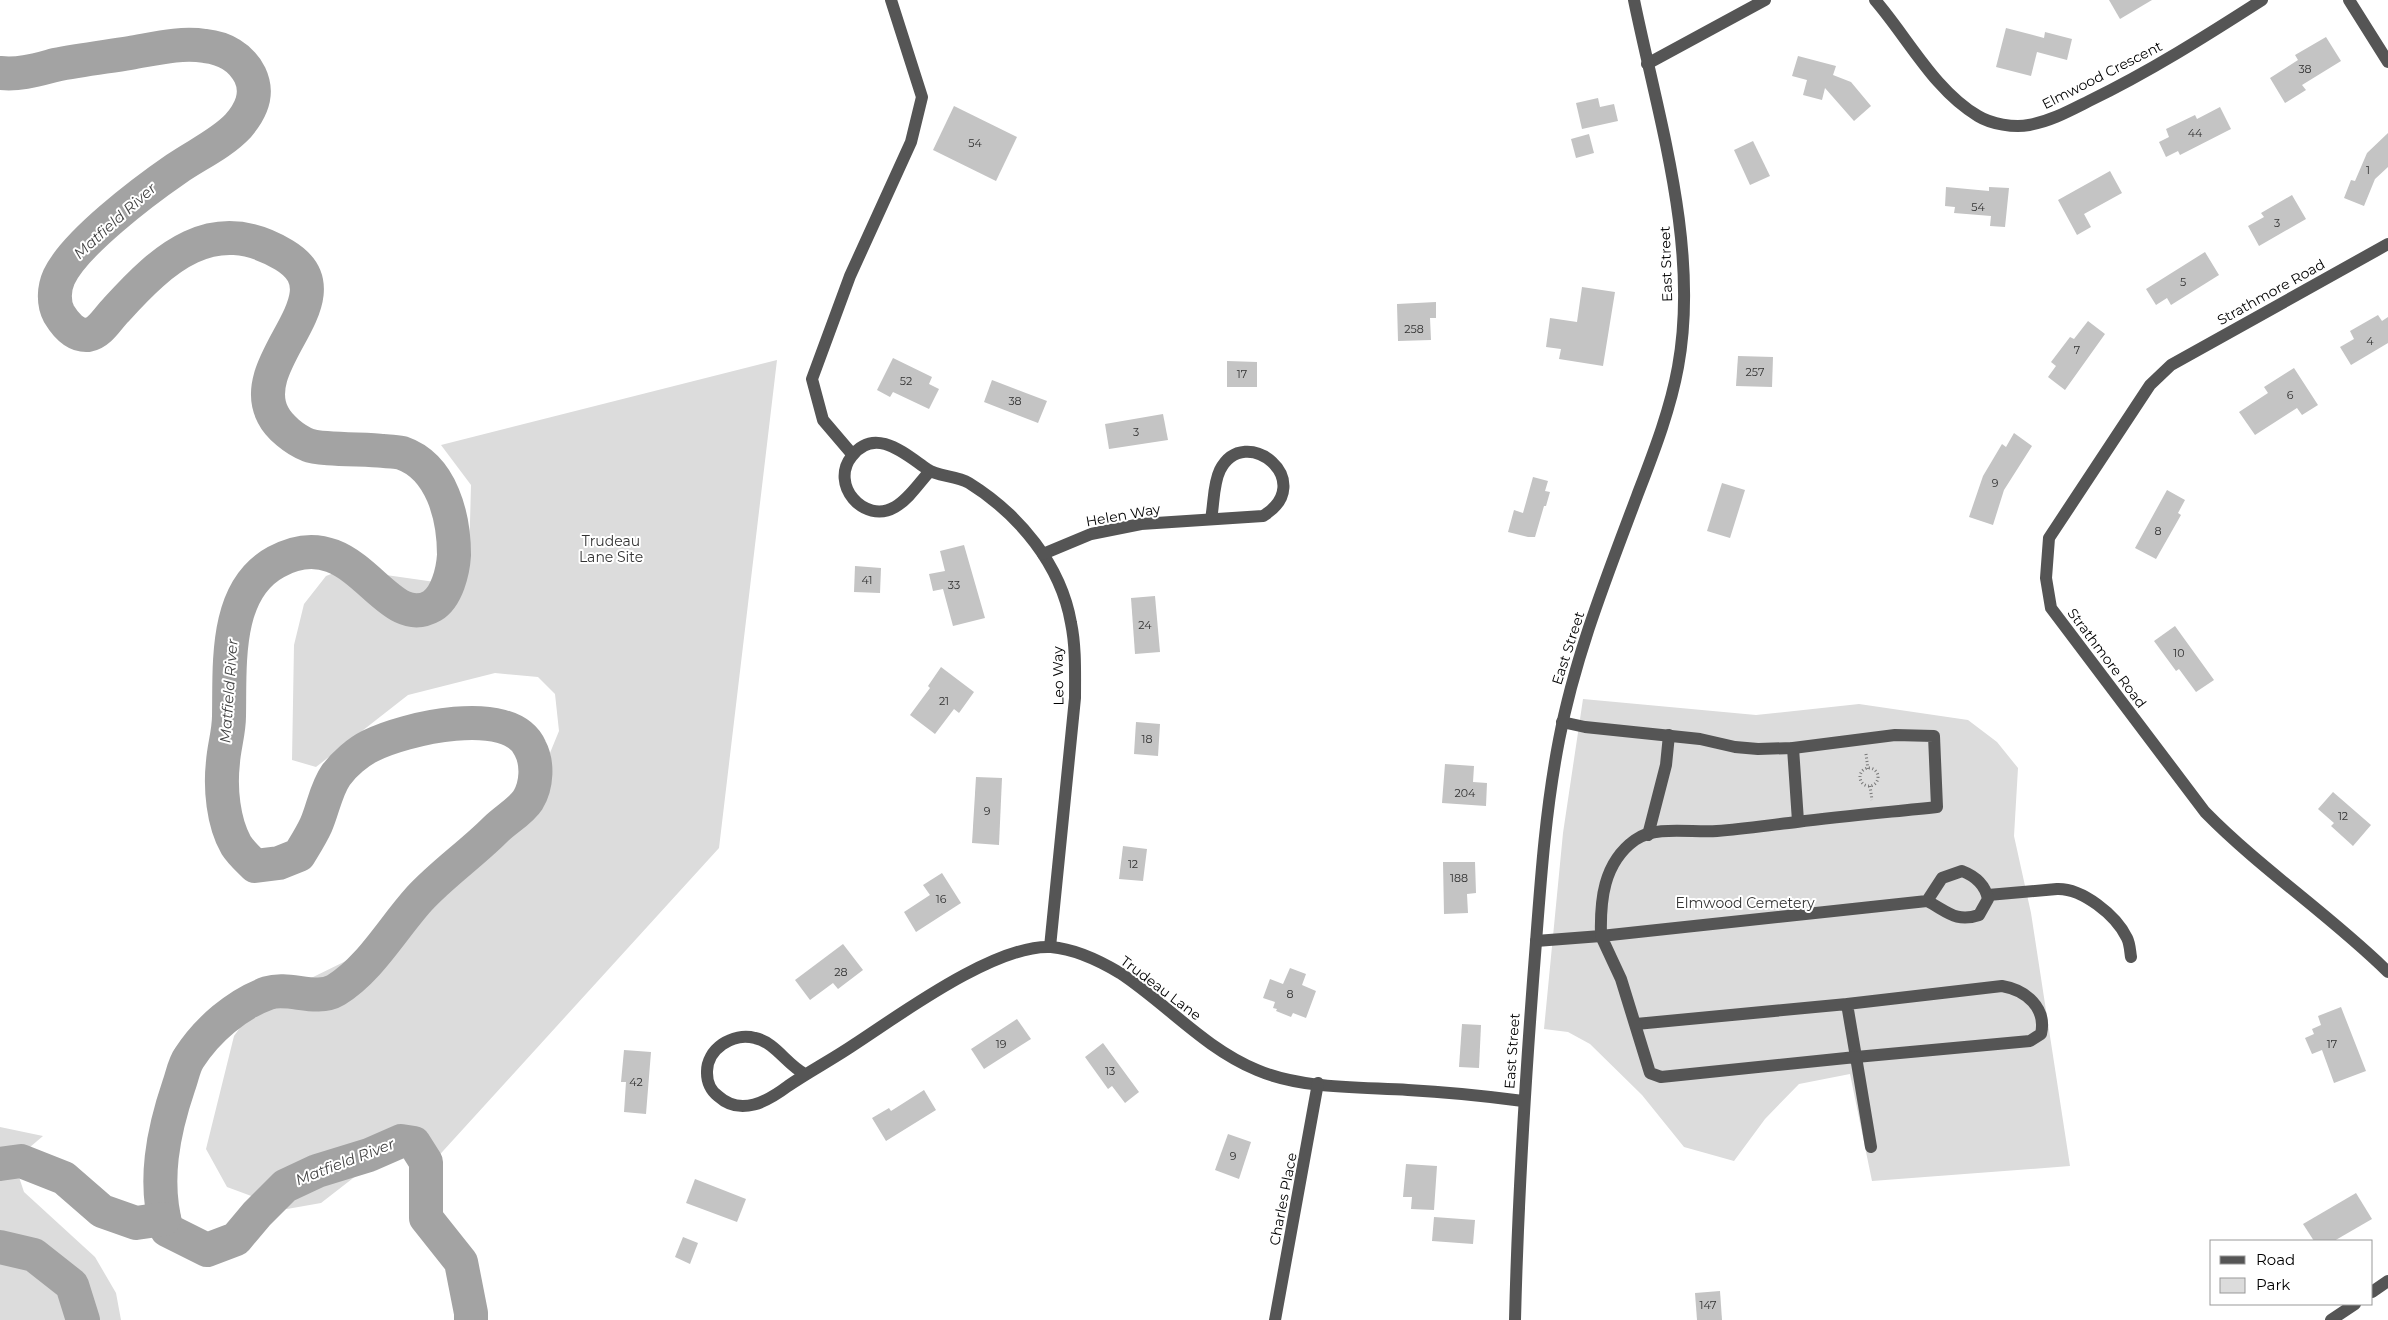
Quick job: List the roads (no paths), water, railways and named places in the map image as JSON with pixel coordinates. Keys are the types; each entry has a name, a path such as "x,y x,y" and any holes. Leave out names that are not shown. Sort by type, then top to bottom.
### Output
{"street":[{"path":"891,0 922,97 911,142 850,276 812,379 823,420 852,454 844,471 846,489 857,504 875,511 895,507 930,471"},
{"name":"East Street","path":"1515,1320 1523,1100 1549,800 1562,722 1587,635 1666,414 1678,366 1681,344 1684,280 1682,240 1634,0"},
{"path":"1647,64 1765,0"},
{"name":"Elmwood Crescent","path":"1875,0 1930,71 1966,108 1980,117 1995,122 2027,126 2045,122 2108,92 2194,43 2262,0"},
{"path":"2349,0 2388,62"},
{"name":"Strathmore Road","path":"2388,244 2171,365 2150,385 2049,538 2046,578 2051,608 2205,812 2231,839 2361,945 2388,972"},
{"name":"Leo Way","path":"852,454 868,444 886,443 930,471 956,477 979,490 1016,521 1043,554 1065,597 1071,623 1075,668 1075,698 1050,947"},
{"name":"Helen Way","path":"1043,554 1068,542 1111,530 1169,521 1255,518 1270,512 1280,499 1283,491 1283,482 1278,467 1266,456 1258,453 1249,452 1232,457 1220,471 1212,519"},
{"path":"1562,722 1585,727 1700,739 1735,747 1793,748 1896,735 1934,736 1937,807 1717,831 1661,832 1636,839 1628,846 1611,868 1604,886 1600,912 1601,936 1621,979 1636,1024 1648,1070 1657,1076 2030,1041 2041,1034 2043,1020 2036,1004 2027,995 2016,988 2002,986 1847,1004 1636,1024"},
{"path":"1648,835 1666,764 1670,735"},
{"path":"1793,748 1798,821"},
{"path":"1536,941 1601,936 1927,901 1952,916 1963,918 1979,914 1984,909 1988,896 1986,890 1973,875 1962,871 1942,878 1927,901"},
{"path":"1988,896 2063,889 2078,892 2102,909 2121,929 2127,939 2131,957"},
{"name":"Trudeau Lane","path":"805,1074 797,1070 759,1038 741,1036 733,1037 722,1045 713,1056 706,1071 707,1079 715,1094 731,1104 740,1107 770,1100 805,1074 962,976 1010,956 1050,947 1073,951 1118,972 1182,1024 1232,1058 1259,1071 1318,1083 1523,1100"},
{"path":"1847,1004 1872,1147"},
{"name":"Charles Place","path":"1276,1320 1318,1083"},
{"path":"2373,1291 2388,1281"},
{"path":"2331,1320 2354,1305"}],"waterway":[{"name":"Matfield River","path":"0,73 21,73 55,65 167,46 205,46 225,51 237,58 250,75 254,89 250,108 243,120 224,138 146,190 112,218 80,249 67,264 57,281 55,291 57,310 67,325 79,334 88,335 100,328 152,273 171,258 191,247 212,240 234,238 258,243 284,255 302,271 307,290 303,309 272,373 268,394 276,420 293,436 303,443 314,447 402,453 416,460 427,470 436,481 443,495 452,525 454,555 451,576 445,590 432,606 415,610 398,605 348,564 327,554 304,552 276,562 259,575 247,591 233,630 229,674 229,722 222,772 223,805 228,826 236,845 255,866 279,863 299,855 316,825 333,781 339,771 352,759 370,746 386,739 430,727 455,724 479,723 501,726 519,734 533,754 535,781 531,794 521,808 419,899 360,971 336,990 320,995 285,991 268,993 234,1011 214,1028 196,1048 184,1068 168,1121 160,1175 163,1212 167,1230 207,1250 236,1239 257,1214 285,1186 317,1171 369,1155 401,1141 414,1143 426,1162 426,1218 461,1262 471,1320"},
{"path":"0,1164 21,1161 64,1178 102,1211 136,1223 164,1219"},
{"path":"0,1247 34,1255 72,1285 83,1320"}],"park label":[{"name":"Trudeau Lane Site","path":"611,550"},
{"name":"Elmwood Cemetery","path":"1745,903"}]}
